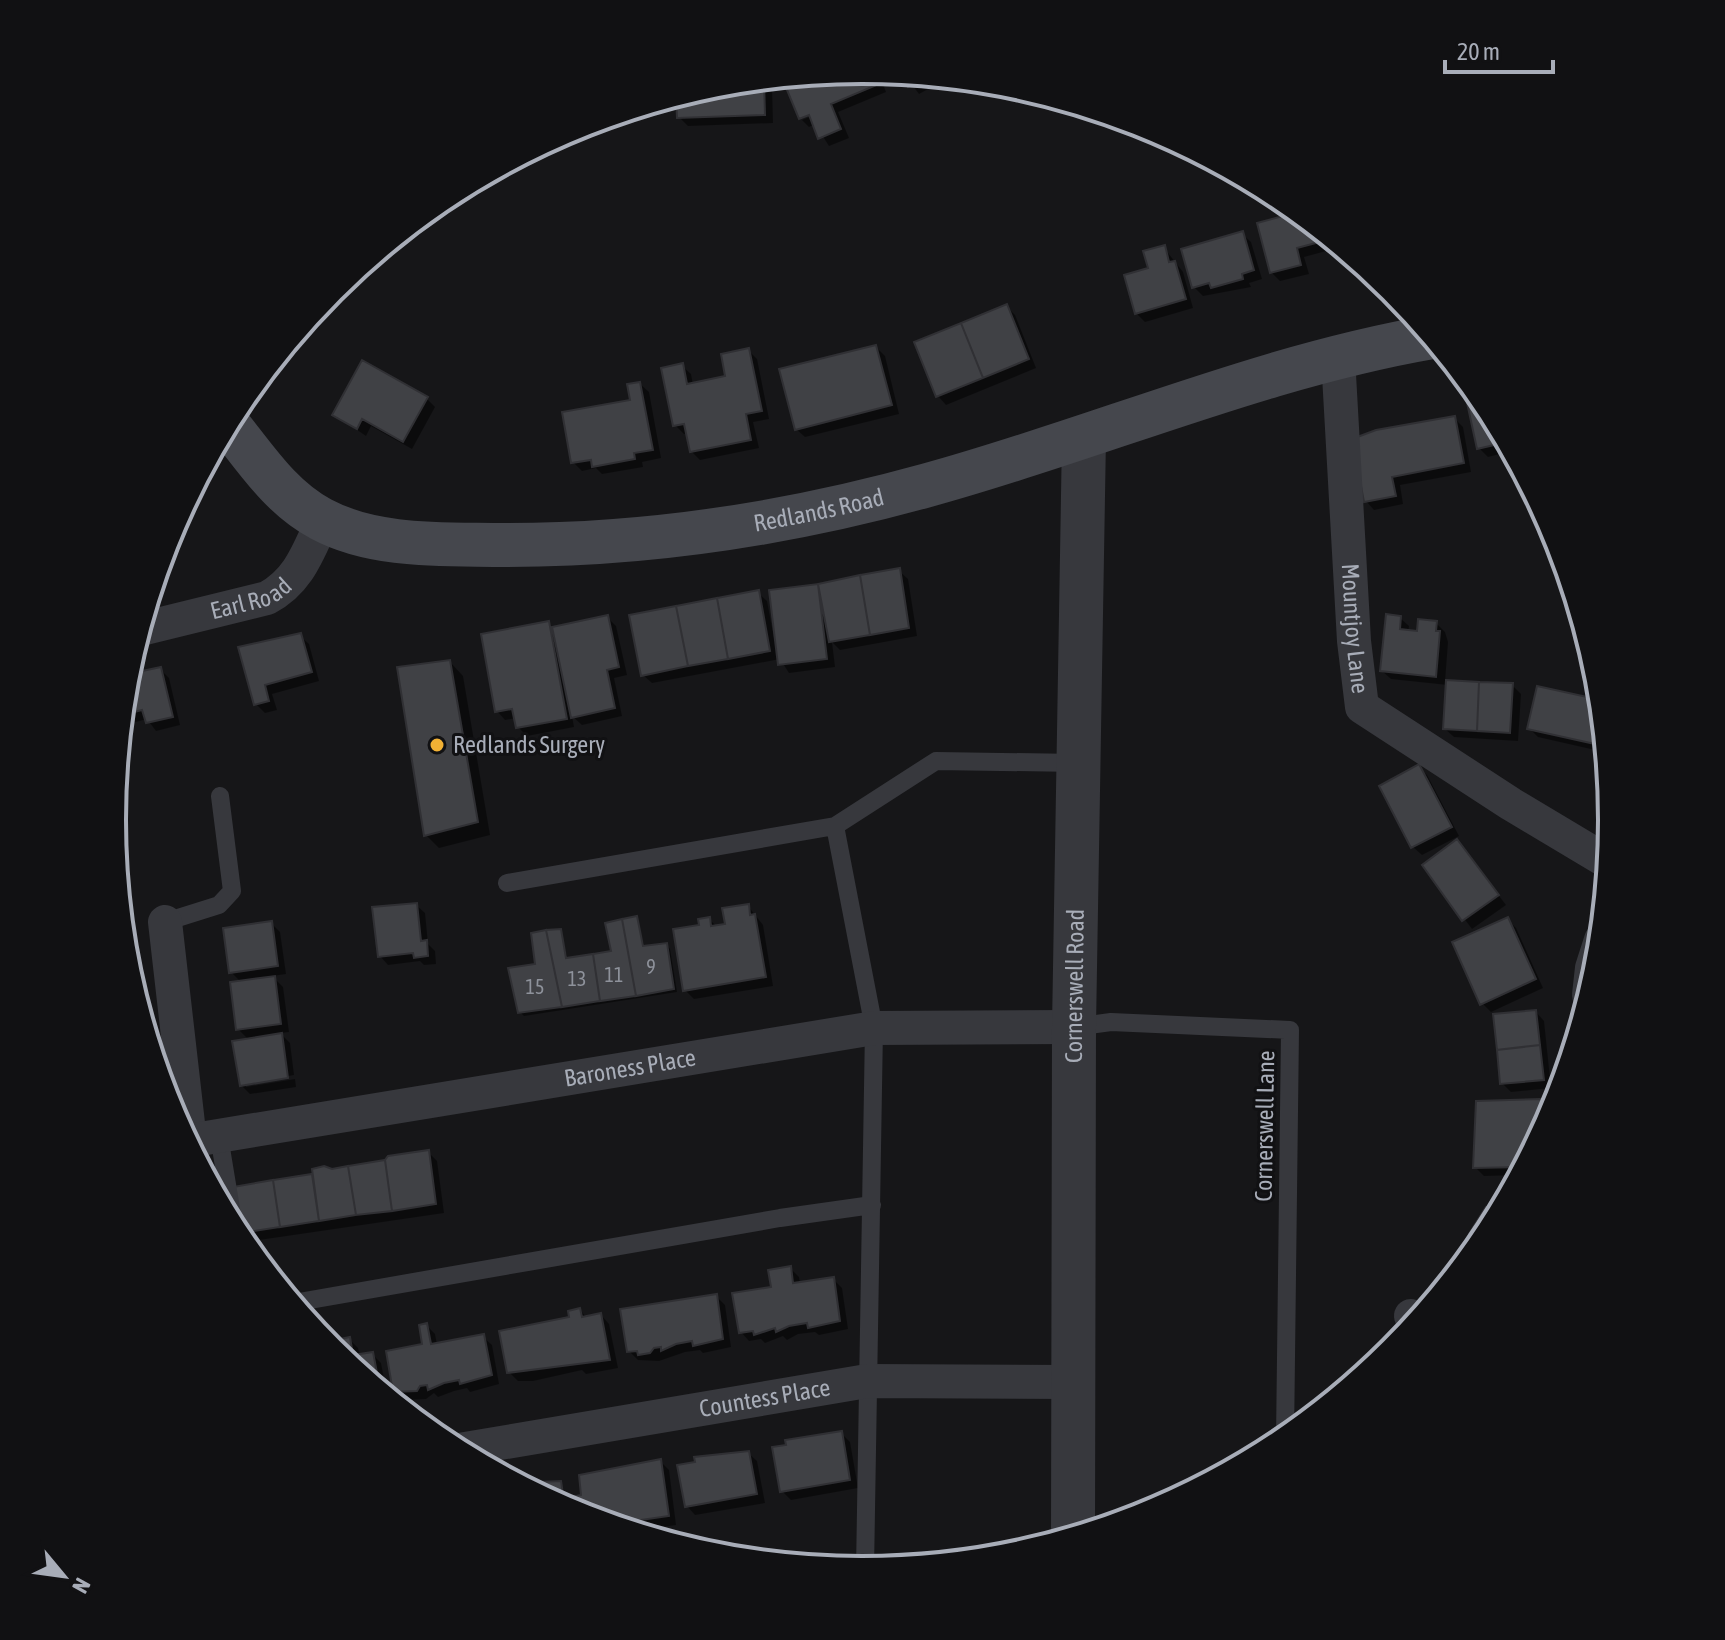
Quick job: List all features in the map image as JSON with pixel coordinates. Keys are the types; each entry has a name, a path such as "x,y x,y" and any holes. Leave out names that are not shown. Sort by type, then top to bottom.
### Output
{"main road":[{"name":"Redlands Road","path":"236,434 277,486 323,520 358,532 429,544 532,545 716,530 855,504 1415,334"}],"street":[{"name":"Mountjoy Lane","path":"1338,357 1354,641 1362,707 1511,804 1597,856"},
{"name":"Cornerswell Road","path":"1073,1525 1074,1027 1084,437"},
{"name":"Earl Road","path":"153,626 267,598 286,588 296,576 323,520"},
{"path":"165,922 199,1139"},
{"name":"Baroness Place","path":"199,1139 874,1028 1074,1027"},
{"name":"Countess Place","path":"478,1447 867,1381 1074,1382"}],"lane":[{"path":"507,883 835,826 936,761 1079,763"},
{"path":"165,922 219,905 232,891 220,796"},
{"path":"835,826 874,1028 865,1556"},
{"name":"Cornerswell Lane","path":"1074,1027 1111,1022 1290,1030 1285,1422"},
{"path":"306,1301 780,1218 872,1205"}],"building":[{"path":"877,85 831,104 841,129 818,139 809,115 799,119 786,88"},
{"path":"764,90 765,115 677,118 677,108"},
{"path":"1283,216 1319,242 1297,248 1301,265 1270,273 1257,223"},
{"path":"1243,231 1254,270 1242,274 1243,279 1211,288 1209,283 1192,288 1181,249"},
{"path":"1165,245 1169,262 1175,261 1186,299 1135,314 1124,275 1148,268 1143,251"},
{"path":"1007,304 1029,359 983,378 961,323"},
{"path":"961,323 983,378 936,397 914,342"},
{"path":"876,345 892,405 795,430 779,369"},
{"path":"749,348 762,411 746,414 751,440 690,452 684,424 673,426 661,368 683,363 687,384 725,376 721,354"},
{"path":"362,360 428,397 403,442 362,419 357,429 332,415"},
{"path":"640,382 653,450 634,453 635,459 592,467 591,460 571,463 562,412 630,400 627,384"},
{"path":"1467,401 1495,445 1477,449"},
{"path":"1455,416 1464,463 1392,477 1396,496 1364,502 1352,439 1376,430"},
{"path":"900,568 909,628 870,635 860,575"},
{"path":"860,575 870,635 829,642 818,584"},
{"path":"818,584 827,659 778,665 769,590"},
{"path":"759,590 770,651 728,659 717,598"},
{"path":"717,598 728,659 688,666 676,606"},
{"path":"676,606 688,666 641,676 629,615"},
{"path":"1386,614 1401,616 1400,629 1417,631 1418,619 1437,621 1436,631 1440,631 1436,677 1380,671"},
{"path":"608,615 619,667 607,670 615,708 571,718 552,627"},
{"path":"549,621 567,719 516,728 512,709 495,712 481,634"},
{"path":"301,633 312,672 265,685 269,701 254,705 238,647"},
{"name":"Redlands Surgery","path":"450,660 478,822 424,836 397,667"},
{"path":"161,667 173,717 146,723 142,710 135,712 142,671"},
{"path":"1446,680 1479,682 1477,731 1443,729"},
{"path":"1479,682 1513,683 1510,733 1477,731"},
{"path":"1537,686 1588,697 1594,744 1527,729"},
{"path":"1419,764 1452,827 1411,848 1379,786"},
{"path":"1457,839 1499,895 1462,921 1422,865"},
{"path":"417,903 421,941 427,940 428,956 414,958 413,953 378,957 372,907"},
{"path":"749,904 750,915 755,914 766,977 683,991 673,929 699,925 698,919 710,917 711,926 725,924 722,908"},
{"path":"637,916 643,946 667,943 674,989 636,996 622,919"},
{"path":"1508,917 1536,979 1480,1005 1452,942"},
{"path":"622,919 636,996 600,1001 593,954 611,951 605,923"},
{"path":"272,921 278,966 229,973 223,928"},
{"path":"561,929 566,958 593,954 600,1001 562,1007 546,930"},
{"path":"546,930 562,1007 518,1013 508,968 535,964 531,933"},
{"path":"275,976 281,1024 236,1030 230,982"},
{"path":"1536,1010 1540,1045 1497,1050 1493,1014"},
{"path":"282,1033 288,1078 240,1086 232,1041"},
{"path":"1540,1045 1544,1080 1500,1084 1497,1050"},
{"path":"1541,1099 1511,1167 1473,1168 1476,1101"},
{"path":"429,1150 436,1204 392,1211 385,1160 388,1156"},
{"path":"385,1160 392,1211 356,1215 348,1166"},
{"path":"324,1166 332,1169 348,1166 356,1215 319,1221 312,1169"},
{"path":"312,1174 319,1221 280,1227 273,1180"},
{"path":"273,1180 280,1227 253,1231 236,1206 233,1187"},
{"path":"1486,1207 1487,1208 1469,1234"},
{"path":"791,1266 793,1283 834,1277 840,1321 808,1328 807,1323 789,1326 776,1332 775,1328 754,1335 753,1331 739,1333 732,1293 771,1287 768,1270"},
{"path":"717,1294 723,1339 693,1346 692,1341 676,1344 661,1351 661,1347 654,1348 650,1353 638,1355 637,1351 627,1352 620,1309"},
{"path":"580,1308 582,1317 601,1313 610,1360 507,1373 499,1331 569,1317 568,1311"},
{"path":"427,1323 431,1344 484,1334 492,1375 460,1384 459,1380 444,1383 428,1390 427,1385 420,1386 417,1391 399,1392 392,1385 386,1351 422,1344 419,1325"},
{"path":"350,1337 352,1350 342,1340"},
{"path":"373,1352 377,1373 357,1354"},
{"path":"842,1431 850,1480 780,1492 772,1447 786,1445 785,1440"},
{"path":"749,1451 757,1494 685,1507 677,1465 695,1462 694,1457"},
{"path":"661,1459 669,1516 638,1520 573,1497 581,1495 579,1475"},
{"path":"561,1481 563,1492 541,1482"}],"place":[{"name":"Redlands Surgery","path":"437,745"}]}
